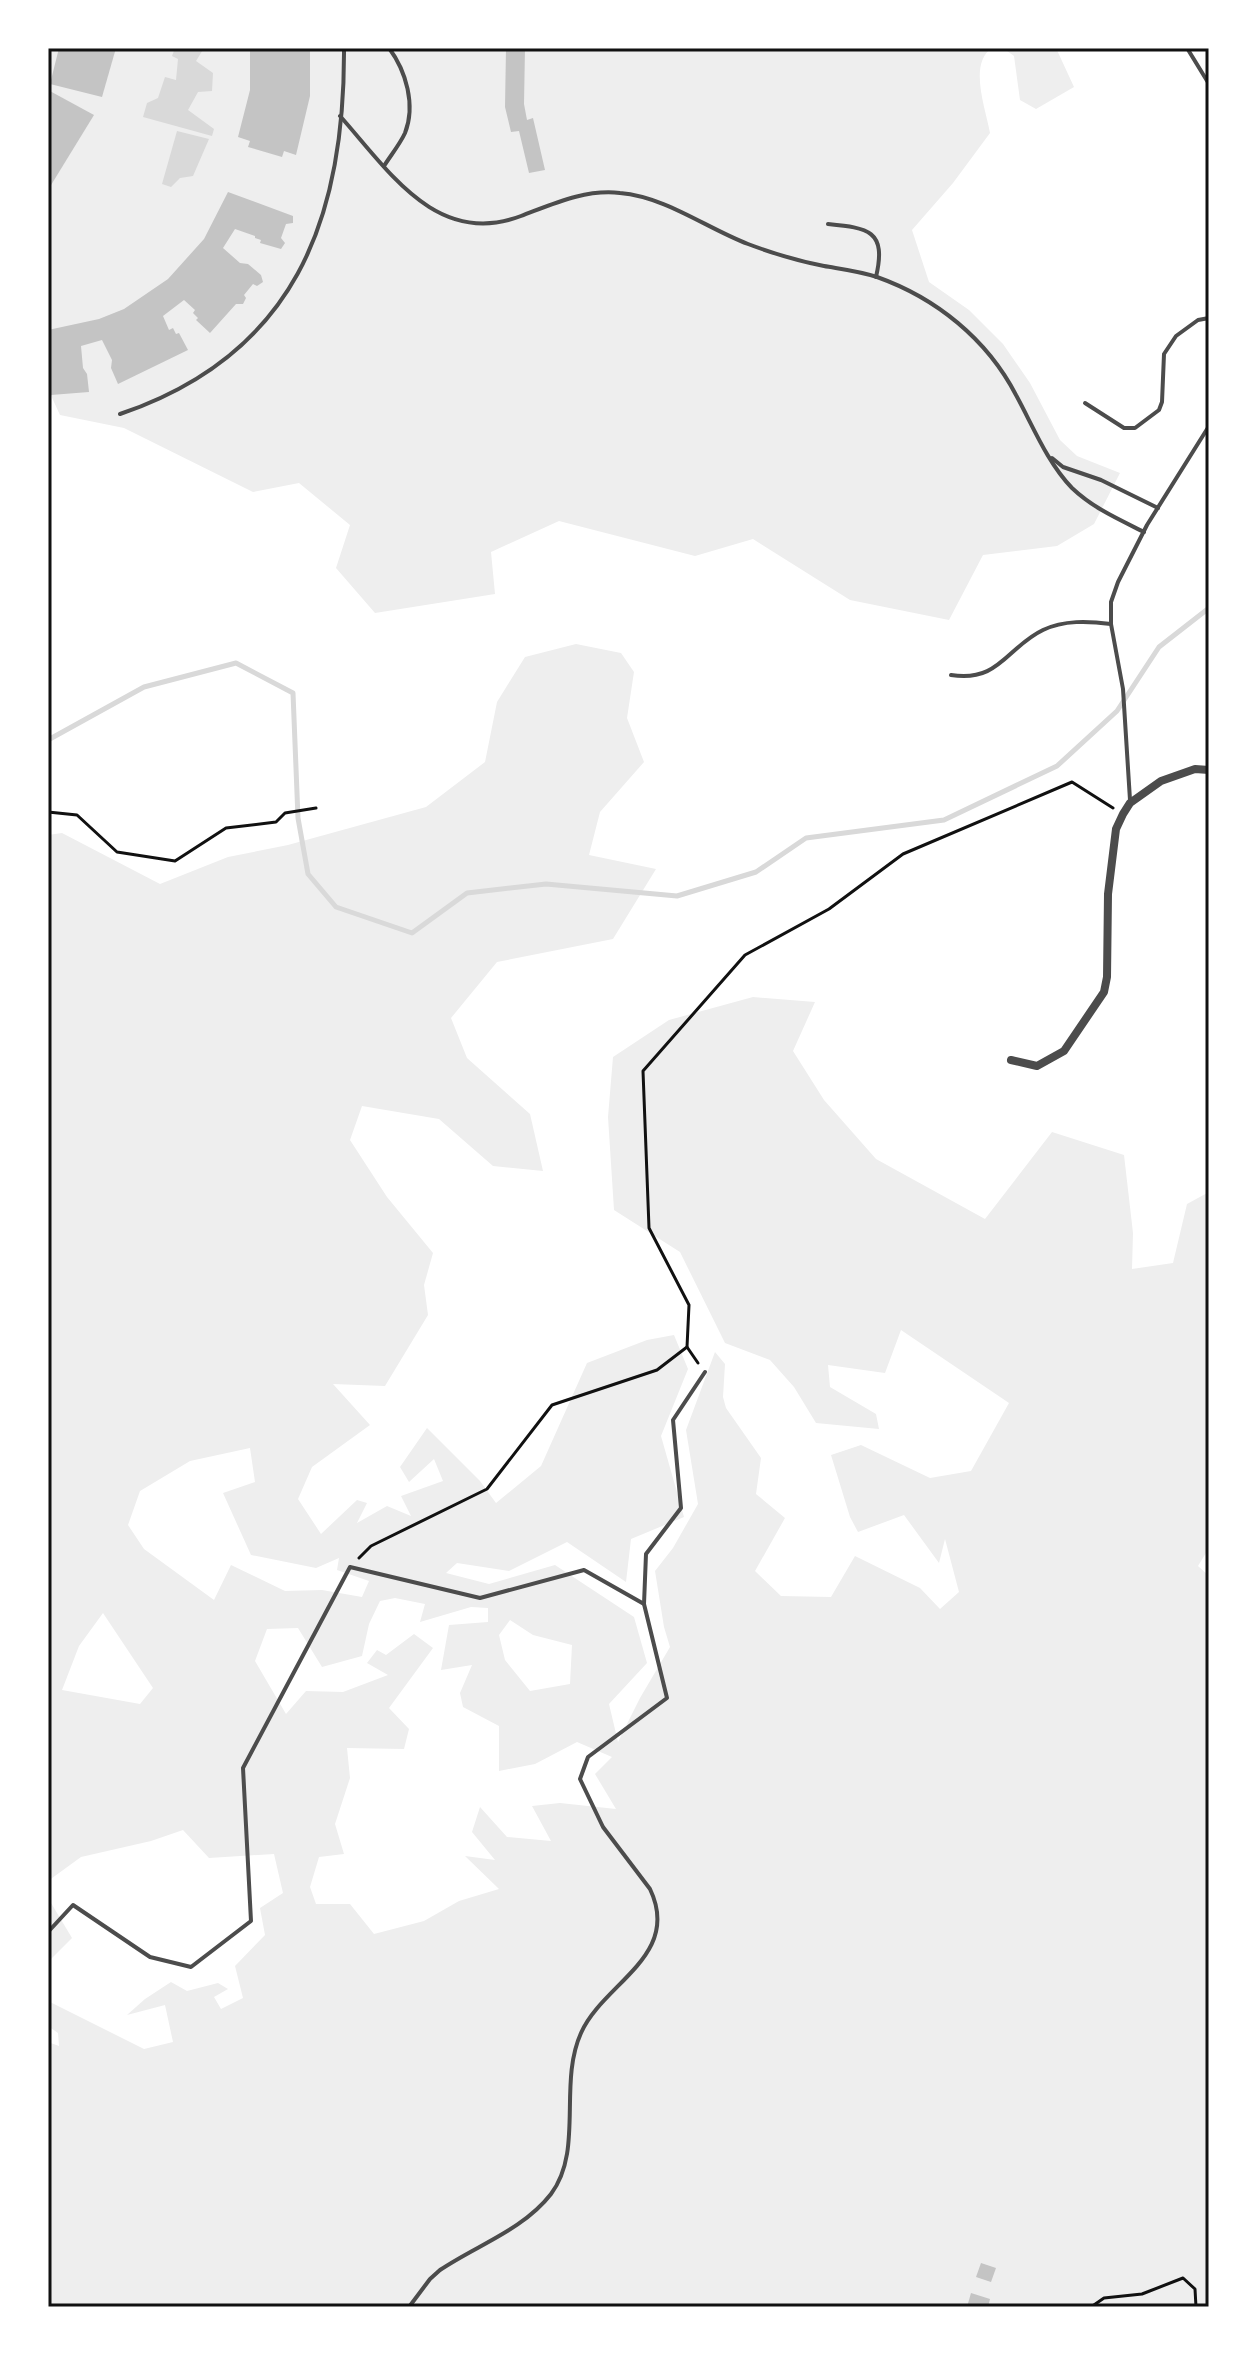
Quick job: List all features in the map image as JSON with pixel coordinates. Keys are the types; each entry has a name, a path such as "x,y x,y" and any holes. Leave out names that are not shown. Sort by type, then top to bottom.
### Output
{"street":[{"path":"1011,1060 1037,1066 1064,1051 1104,992 1108,894 1116,829 1130,803 1161,781 1195,769 1209,770"}],"lane":[{"path":"120,414 183,389 212,370 255,333 284,298 302,269 316,237 333,167 344,48"},
{"path":"384,166 405,132 409,113 403,72 389,48"},
{"path":"1187,48 1209,84"},
{"path":"340,116 422,204 455,219 491,223 509,220 577,196 619,192 660,203 713,229 784,256 876,277 921,297 958,323 1003,373 1062,476 1101,511 1144,532"},
{"path":"828,224 859,227 877,239 880,259 876,277"},
{"path":"1085,403 1124,428 1135,428 1159,410 1164,354 1176,336 1198,320 1209,318"},
{"path":"1130,803 1123,689 1111,624 1111,602 1144,532 1209,426"},
{"path":"1043,446 1063,467 1101,480 1158,508"},
{"path":"951,675 972,677 994,668 1040,630 1086,621 1111,624"},
{"path":"409,2307 440,2270 525,2220 553,2191 567,2153 569,2080 580,2034 592,2015 641,1962 655,1939 658,1917 655,1899 603,1827 580,1779 588,1757 667,1698 644,1604 646,1554 681,1508 673,1420 705,1372"},
{"path":"48,1932 73,1905 150,1957 191,1967 251,1921 243,1768 350,1567 480,1598 584,1570 644,1604"}],"path":[{"path":"705,1372 687,1347 689,1305 649,1228 643,1071 745,955 829,909 903,854 1072,782 1123,814"},
{"path":"48,812 77,815 117,852 175,861 226,828 276,822 285,813 316,808"},
{"path":"350,1567 371,1546 487,1489 552,1405 657,1370 687,1347"},
{"path":"1091,2307 1104,2298 1142,2294 1183,2278 1195,2289 1196,2307"}],"shaded area":[{"path":"48,48 992,48 985,55 980,76 990,133 953,183 912,230 929,282 969,310 1003,344 1030,383 1060,440 1077,456 1120,473 1094,524 1057,546 983,555 949,620 850,600 753,539 695,556 559,521 491,552 495,594 375,613 336,568 350,525 299,483 253,492 124,428 60,415 48,389"},
{"path":"175,48 204,48 196,61 213,73 212,91 198,92 188,110 214,129 212,136 143,117 147,103 158,98 165,77 176,80 178,59 172,56"},
{"path":"1003,48 1056,48 1074,87 1036,109 1020,100 1014,56"},
{"path":"177,131 209,139 193,176 180,178 171,187 162,184"},
{"path":"576,644 621,653 634,672 627,718 644,762 600,812 589,855 656,869 613,939 497,962 451,1018 467,1058 530,1114 543,1171 493,1166 439,1119 362,1106 350,1140 387,1197 433,1253 424,1285 428,1315 385,1386 333,1384 370,1425 312,1467 298,1499 321,1534 357,1500 367,1503 357,1523 387,1506 411,1516 401,1496 443,1481 434,1459 409,1482 400,1467 427,1428 480,1481 496,1503 541,1466 587,1363 647,1340 674,1335 688,1369 661,1436 684,1517 631,1539 626,1582 567,1542 509,1571 457,1563 446,1573 489,1584 555,1565 634,1617 647,1663 609,1704 618,1742 670,1647 655,1571 673,1548 698,1504 686,1430 715,1352 725,1364 723,1397 726,1408 761,1458 756,1494 785,1518 755,1571 781,1596 831,1597 855,1556 920,1588 940,1609 959,1592 945,1539 939,1563 904,1515 858,1532 850,1517 831,1455 861,1445 930,1478 971,1471 1009,1403 901,1330 885,1373 828,1365 830,1387 876,1414 879,1429 816,1423 794,1387 770,1360 725,1343 680,1252 614,1210 608,1117 613,1057 669,1020 753,997 815,1002 793,1051 824,1100 876,1159 985,1219 1052,1132 1124,1155 1133,1233 1132,1269 1173,1263 1187,1204 1209,1192 1209,1548 1198,1566 1209,1576 1209,2307 48,2307 48,2042 59,2046 58,2033 48,2026 48,2001 144,2049 173,2042 165,2005 127,2015 171,1982 187,1991 218,1983 228,1989 214,1997 221,2009 243,1998 235,1966 265,1935 260,1908 283,1893 274,1854 209,1858 183,1830 151,1841 81,1857 48,1881 48,835 62,833 160,884 228,857 288,845 426,807 485,762 497,702 525,657","holes":["250,1448 255,1482 223,1493 251,1555 316,1568 339,1558 337,1570 369,1581 362,1597 322,1590 285,1591 231,1565 214,1600 144,1549 128,1525 140,1491 190,1461","395,1598 425,1604 420,1622 471,1607 488,1608 488,1622 449,1625 441,1670 472,1665 460,1693 463,1707 499,1726 499,1771 535,1764 577,1742 612,1757 595,1774 616,1809 560,1803 532,1806 551,1841 507,1837 480,1807 472,1832 495,1860 465,1856 499,1889 459,1901 424,1921 374,1934 350,1904 316,1904 310,1887 319,1857 344,1854 335,1824 350,1778 347,1748 404,1749 409,1729 389,1708 433,1648 414,1634 386,1655 377,1650 367,1663 388,1675 343,1692 306,1691 286,1714 255,1661 267,1629 298,1628 322,1667 362,1656 369,1624 380,1601","103,1613 153,1688 140,1704 62,1690 79,1646","510,1620 533,1635 572,1645 570,1684 530,1691 505,1660 499,1635"]},
{"path":"48,1898 72,1938 48,1962"}],"building":[{"path":"59,48 116,48 102,97 50,84"},
{"path":"250,48 310,48 310,96 296,155 284,151 282,157 248,147 250,141 238,137 250,90"},
{"path":"506,48 525,48 524,104 527,120 533,118 545,170 529,173 519,131 511,132 505,107"},
{"path":"48,90 94,115 48,190"},
{"path":"228,192 293,216 293,223 286,224 281,238 285,243 281,249 260,243 261,240 255,236 235,229 223,248 261,275 263,282 257,286 253,284 244,295 243,304 236,304 210,333 196,320 195,310 184,300 163,316 169,330 173,328 176,334 179,333 188,350 118,384 111,368 112,360 102,340 81,346 89,392 51,395 48,330 99,319 124,309 168,279 204,239"},
{"path":"981,2263 996,2268 991,2282 976,2277"},
{"path":"971,2293 990,2299 988,2307 967,2307"}],"waterway":[{"path":"48,740 144,687 236,663 293,693 298,818 308,874 336,907 412,933 467,893 546,884 677,896 756,872 806,838 944,820 1057,766 1117,711 1159,647 1209,608"}]}
